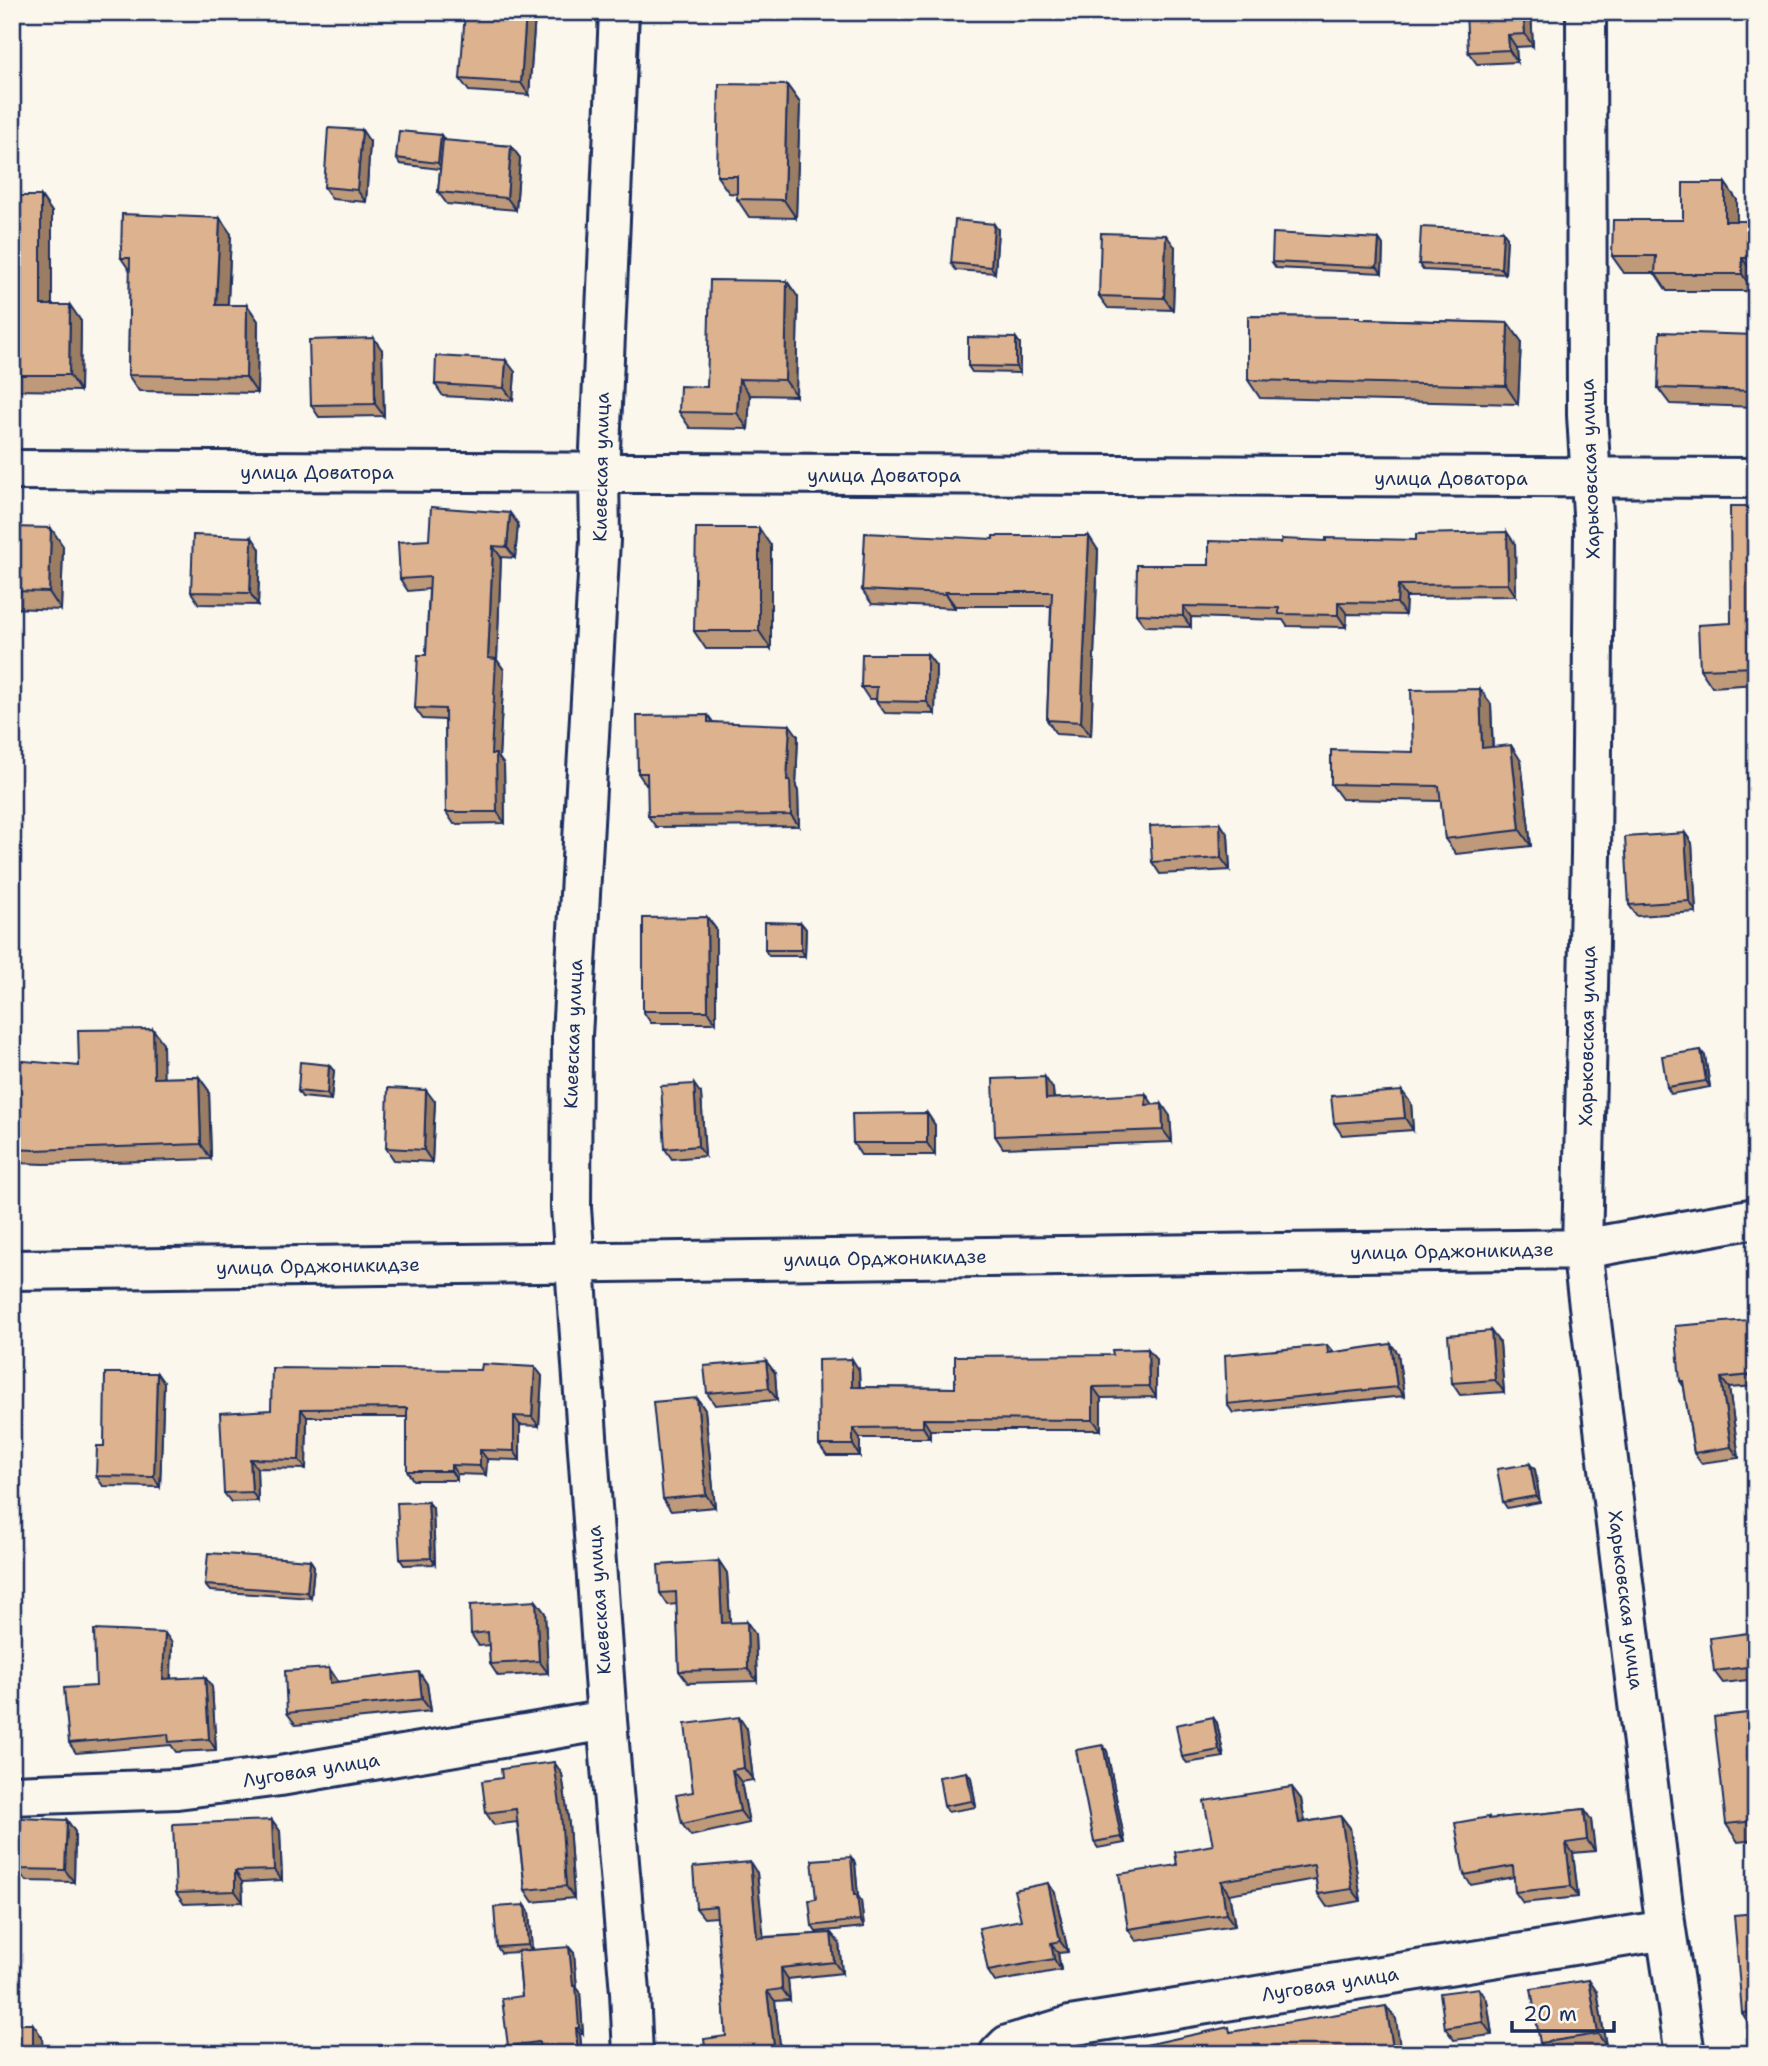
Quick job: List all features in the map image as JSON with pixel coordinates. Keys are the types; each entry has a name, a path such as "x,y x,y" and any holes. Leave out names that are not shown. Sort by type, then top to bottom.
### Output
{"street":[{"name":"Киевская улица","path":"619,12 598,473 600,540 572,1036 570,1122 575,1262 633,2054"},
{"name":"Харьковская улица","path":"1586,12 1587,415 1592,479 1591,855 1582,1249 1667,1930 1685,2054"},
{"name":"улица Доватора","path":"12,470 1756,478"},
{"name":"улица Орджоникидзе","path":"12,1270 1582,1249 1756,1217"},
{"name":"Луговая улица","path":"12,1796 177,1789 280,1776 607,1720"},
{"name":"Луговая улица","path":"999,2054 1007,2045 1070,2026 1667,1930"}],"building":[{"path":"465,12 526,12 521,83 460,79"},
{"path":"1466,12 1523,12 1525,34 1508,35 1509,50 1468,52"},
{"path":"719,84 787,85 784,200 737,199 737,176 717,176"},
{"path":"328,128 362,130 357,190 324,187"},
{"path":"399,131 441,135 438,163 396,158"},
{"path":"443,140 511,146 507,198 438,192"},
{"path":"1683,183 1725,183 1725,221 1756,221 1756,258 1742,258 1742,274 1655,274 1656,256 1612,256 1613,220 1683,220"},
{"path":"12,196 41,196 41,305 70,305 69,375 12,375"},
{"path":"122,214 220,218 216,305 247,305 246,377 128,375 130,258 121,258"},
{"path":"955,220 994,224 991,267 951,263"},
{"path":"1421,227 1503,231 1501,268 1419,264"},
{"path":"1101,233 1166,235 1164,298 1099,296"},
{"path":"1273,233 1379,239 1377,267 1272,262"},
{"path":"710,280 787,281 785,380 739,379 737,413 679,412 680,386 707,387"},
{"path":"1248,316 1508,323 1506,386 1248,380"},
{"path":"1660,332 1756,335 1756,391 1658,388"},
{"path":"968,337 1016,338 1016,367 968,366"},
{"path":"374,338 375,404 311,405 309,340"},
{"path":"436,356 506,360 504,388 435,384"},
{"path":"1730,506 1756,506 1756,667 1700,669 1698,625 1731,623"},
{"path":"431,507 510,513 507,547 493,546 488,658 496,659 491,754 496,754 497,812 446,812 445,709 415,708 418,655 426,655 430,577 400,579 398,542 429,540"},
{"path":"12,527 51,528 49,592 12,591"},
{"path":"696,528 759,528 759,631 694,631"},
{"path":"1507,532 1508,584 1398,585 1397,603 1338,602 1338,615 1279,614 1279,608 1183,606 1183,616 1136,614 1137,565 1209,565 1209,541 1281,543 1282,539 1326,541 1326,538 1416,540 1416,534"},
{"path":"865,533 993,539 993,536 1089,536 1081,722 1047,720 1052,592 945,594 862,590"},
{"path":"193,535 252,537 250,593 191,592"},
{"path":"862,654 927,654 927,702 876,701 877,687 861,687"},
{"path":"1480,689 1482,748 1511,745 1520,830 1445,839 1439,786 1331,784 1331,750 1413,752 1411,690"},
{"path":"708,715 708,722 790,725 787,780 790,780 791,815 648,816 647,773 638,773 637,716"},
{"path":"1220,823 1221,858 1152,862 1150,826"},
{"path":"1685,833 1689,901 1629,905 1625,837"},
{"path":"707,917 708,1011 643,1011 643,918"},
{"path":"765,922 801,923 801,950 765,950"},
{"path":"153,1029 154,1078 199,1077 201,1144 12,1149 14,1060 79,1066 78,1030"},
{"path":"1701,1050 1706,1081 1667,1087 1662,1056"},
{"path":"300,1062 329,1065 327,1094 298,1091"},
{"path":"1045,1077 1046,1099 1146,1094 1146,1105 1162,1104 1163,1130 995,1136 993,1079"},
{"path":"694,1084 698,1146 665,1149 661,1086"},
{"path":"388,1088 426,1090 424,1150 386,1148"},
{"path":"1402,1091 1405,1118 1334,1123 1331,1096"},
{"path":"927,1113 927,1143 853,1143 852,1114"},
{"path":"1748,1320 1752,1375 1721,1378 1731,1447 1694,1453 1683,1381 1680,1381 1675,1326"},
{"path":"1491,1331 1495,1380 1452,1383 1448,1335"},
{"path":"1391,1344 1397,1387 1227,1404 1225,1355 1327,1345 1328,1353"},
{"path":"1148,1349 1149,1386 1093,1387 1093,1420 923,1419 923,1427 853,1428 853,1445 819,1445 818,1360 852,1359 852,1387 955,1388 955,1356 1113,1355 1112,1350"},
{"path":"766,1361 769,1388 707,1393 704,1366"},
{"path":"482,1364 535,1367 532,1417 514,1416 514,1451 480,1450 480,1466 451,1465 451,1471 407,1471 407,1408 301,1409 299,1460 250,1459 252,1492 224,1493 220,1413 271,1410 272,1368 481,1370"},
{"path":"105,1373 157,1373 154,1477 96,1476 97,1446 104,1446"},
{"path":"697,1398 706,1495 663,1499 653,1402"},
{"path":"1530,1464 1536,1496 1503,1502 1497,1469"},
{"path":"428,1502 431,1558 400,1559 397,1503"},
{"path":"208,1553 310,1560 307,1592 205,1585"},
{"path":"719,1561 722,1623 747,1622 748,1669 679,1671 676,1592 660,1593 658,1565"},
{"path":"536,1601 539,1661 490,1664 488,1632 471,1634 470,1605"},
{"path":"94,1630 165,1633 163,1679 205,1677 209,1739 169,1742 168,1734 69,1743 64,1688 96,1686"},
{"path":"1756,1632 1756,1666 1714,1671 1710,1638"},
{"path":"329,1668 330,1683 419,1672 422,1699 287,1713 285,1671"},
{"path":"1756,1712 1756,1821 1726,1824 1714,1717"},
{"path":"739,1717 744,1768 732,1770 740,1811 682,1824 676,1795 693,1792 685,1724"},
{"path":"1213,1717 1219,1750 1182,1757 1176,1725"},
{"path":"1103,1745 1121,1837 1094,1842 1076,1750"},
{"path":"554,1762 561,1812 566,1886 525,1890 516,1809 486,1813 482,1781 502,1778 501,1769"},
{"path":"967,1772 972,1801 944,1806 939,1777"},
{"path":"1292,1787 1299,1823 1341,1816 1352,1889 1318,1894 1314,1865 1221,1881 1226,1914 1128,1929 1119,1874 1177,1865 1175,1852 1213,1845 1204,1801"},
{"path":"1584,1809 1587,1840 1566,1843 1571,1886 1515,1892 1513,1866 1464,1875 1455,1823 1489,1817"},
{"path":"19,1818 67,1820 65,1870 17,1869"},
{"path":"272,1820 274,1870 235,1871 235,1891 176,1893 173,1824"},
{"path":"851,1857 854,1895 857,1895 860,1920 812,1926 809,1900 816,1899 812,1860"},
{"path":"750,1862 757,1938 831,1933 834,1962 781,1968 782,1989 767,1991 775,2054 706,2054 704,2039 726,2036 716,1906 696,1908 693,1867"},
{"path":"1048,1883 1060,1941 1051,1943 1054,1959 988,1971 979,1928 1021,1920 1014,1890"},
{"path":"525,1905 528,1945 497,1947 494,1907"},
{"path":"1756,1913 1756,2012 1742,2013 1734,1915"},
{"path":"569,1947 573,1986 576,1986 578,2054 540,2054 539,2042 508,2046 502,1999 522,1996 518,1951"},
{"path":"1589,1980 1598,2034 1540,2043 1531,1989"},
{"path":"1479,1988 1483,2022 1445,2028 1440,1993"},
{"path":"1386,2006 1394,2054 1104,2054 1229,2027 1230,2032"},
{"path":"12,2024 33,2024 33,2054 12,2054"}]}
